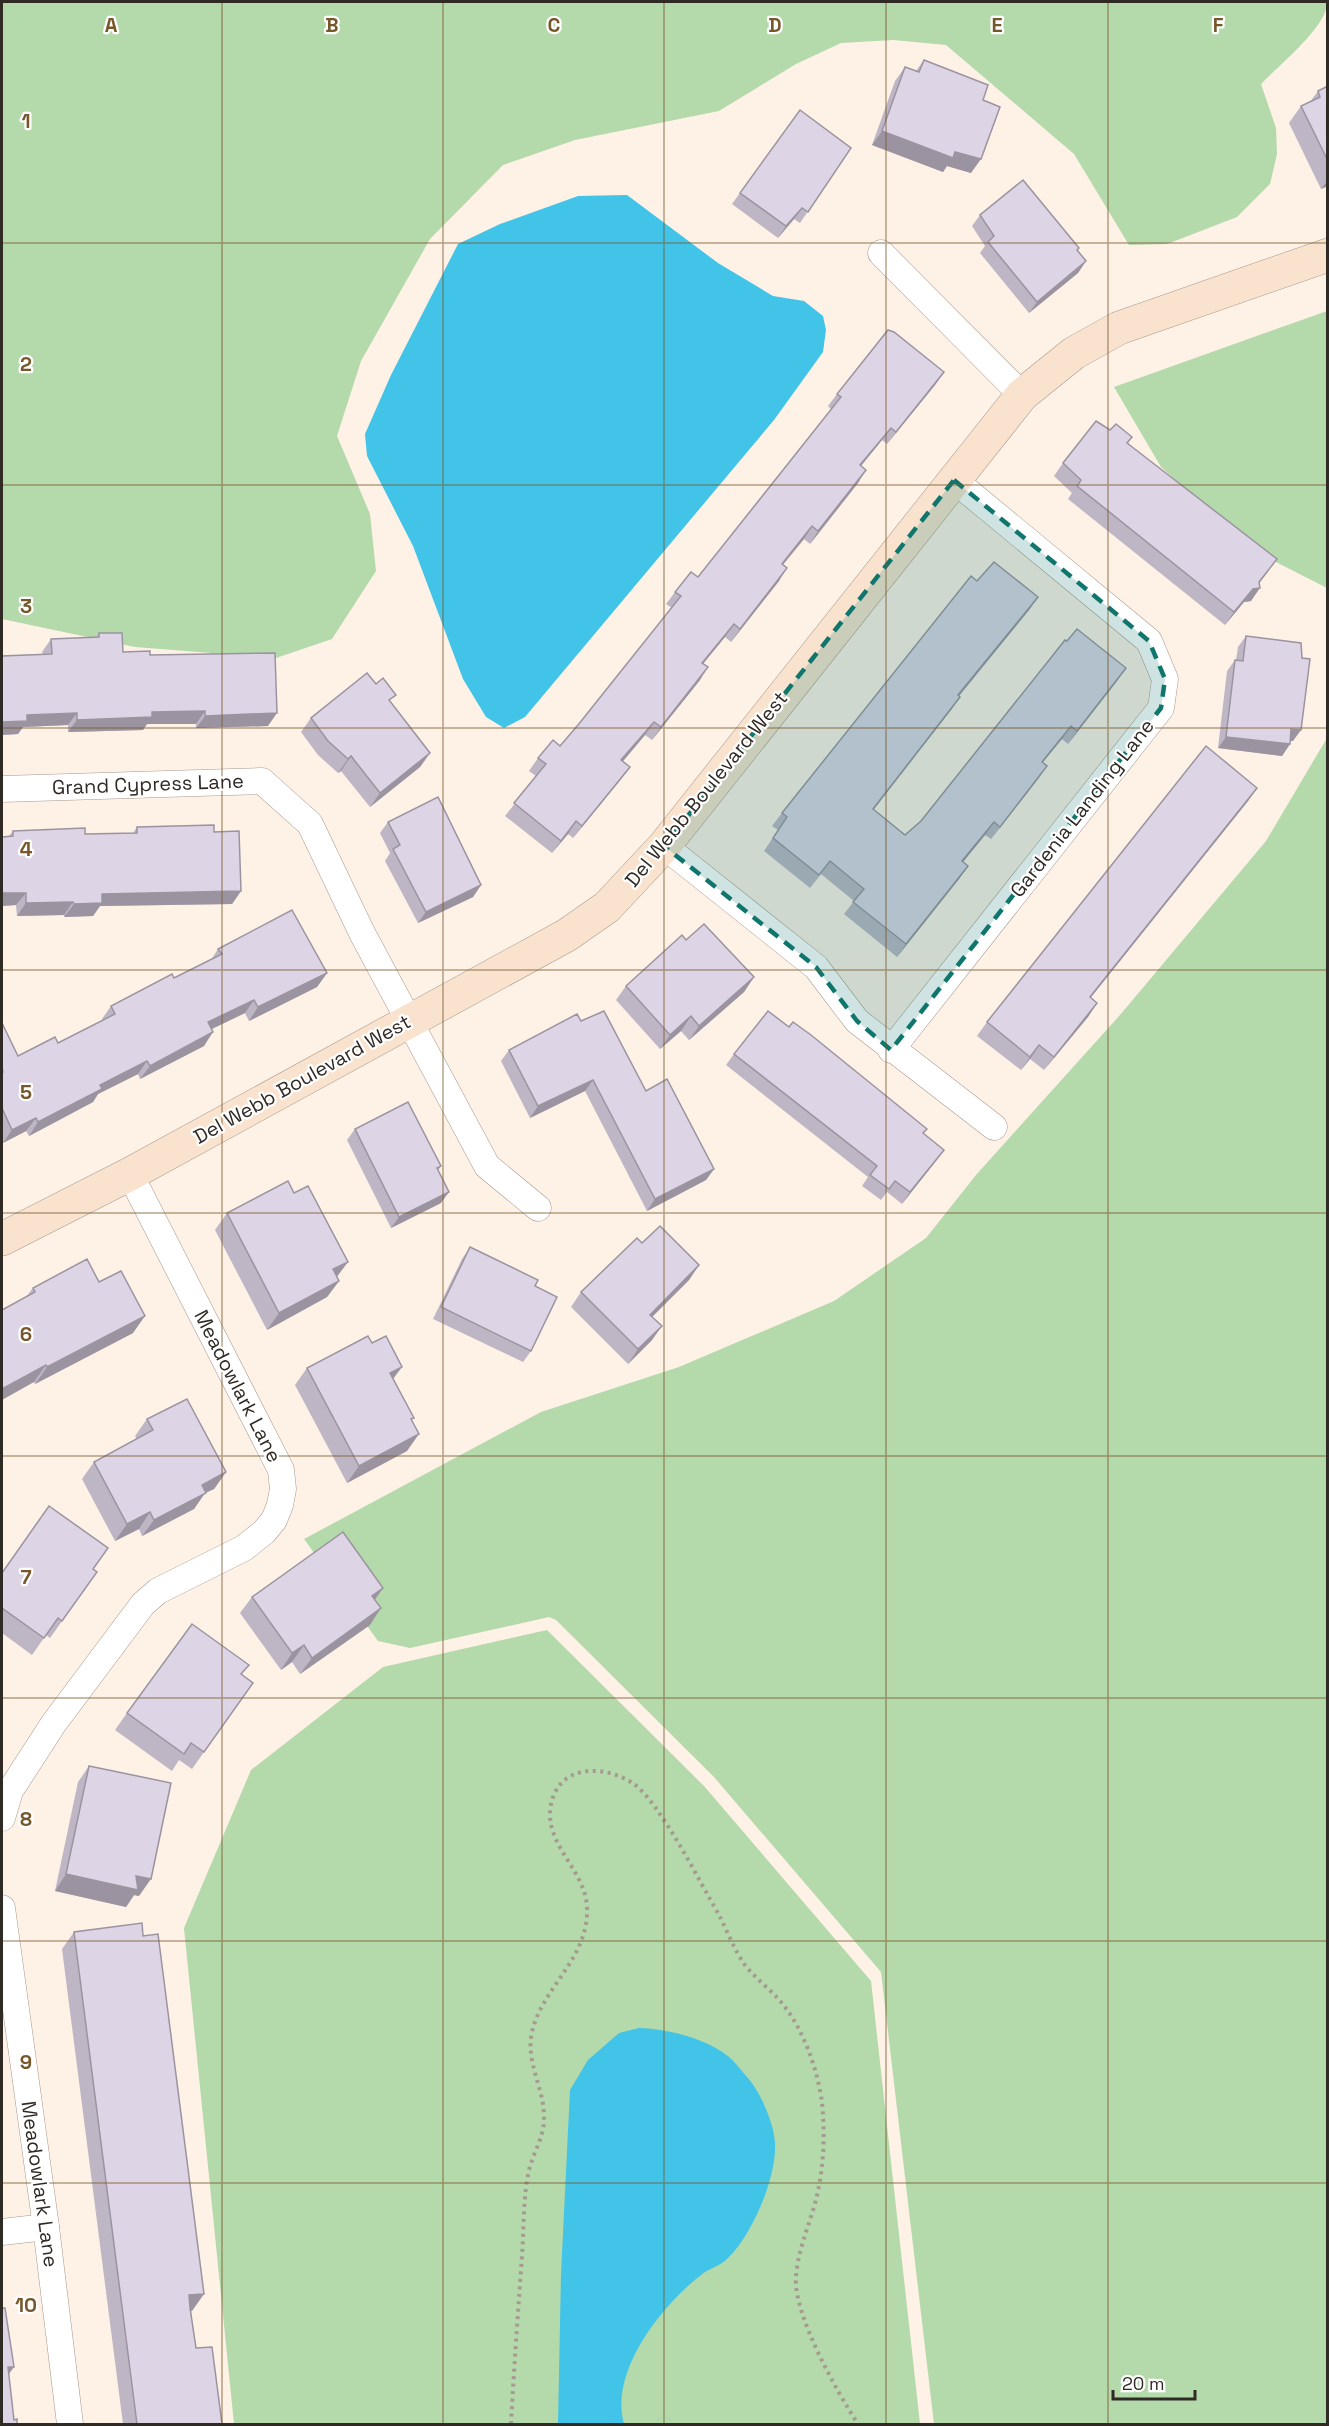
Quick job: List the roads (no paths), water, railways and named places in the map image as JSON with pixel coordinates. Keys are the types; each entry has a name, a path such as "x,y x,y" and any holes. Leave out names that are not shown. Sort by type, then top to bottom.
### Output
{"street":[{"path":"881,253 1022,395"},
{"name":"Del Webb Boulevard West","path":"2,1239 130,1174 407,1020 567,935 607,907 664,846 1022,395 1074,353 1119,328 1328,255"},
{"name":"Gardenia Landing Lane","path":"891,1050 1161,708 1165,679 1149,641 954,480"},
{"name":"Grand Cypress Lane","path":"2,789 262,781 310,824 407,1020 487,1166 538,1208"},
{"path":"664,846 816,967 857,1021 891,1050 994,1127"},
{"name":"Meadowlark Lane","path":"2,1818 10,1791 11,1768 54,1723 143,1604 172,1583 244,1548 264,1532 274,1520 280,1505 281,1470 130,1174"},
{"name":"Meadowlark Lane","path":"2,1908 46,2227 70,2424"},
{"path":"2,2232 46,2227"}],"water":[{"path":"627,195 718,263 773,296 804,301 823,316 826,330 823,352 774,420 525,717 504,728 486,717 463,679 413,546 367,456 365,434 391,375 458,244 500,224 578,196"},
{"path":"639,2028 662,2030 698,2040 720,2050 736,2064 757,2090 769,2117 775,2143 772,2172 761,2205 737,2248 725,2261 704,2273 686,2288 655,2322 642,2342 631,2362 624,2383 621,2404 624,2424 558,2424 561,2274 570,2090 588,2060 619,2033"}]}
